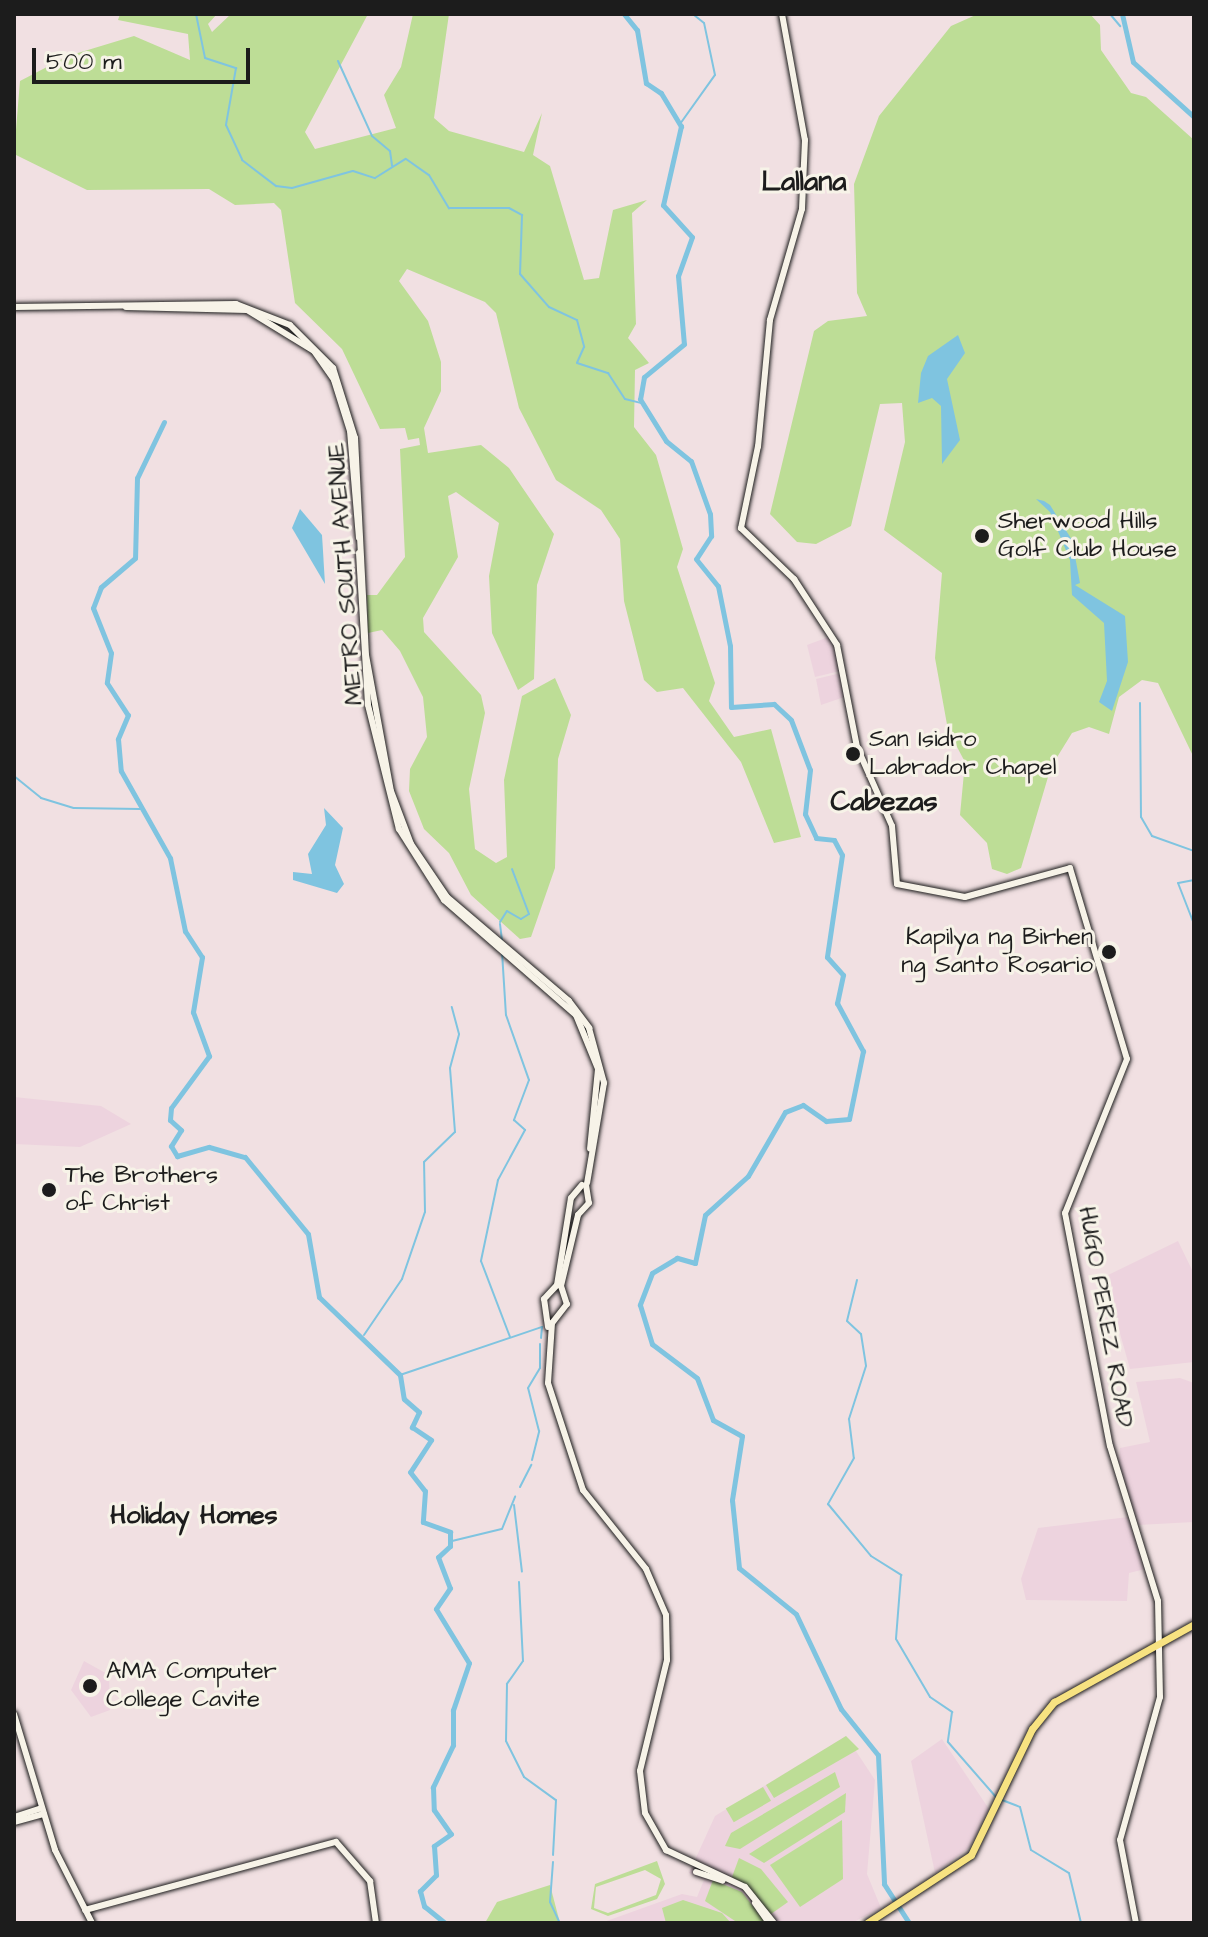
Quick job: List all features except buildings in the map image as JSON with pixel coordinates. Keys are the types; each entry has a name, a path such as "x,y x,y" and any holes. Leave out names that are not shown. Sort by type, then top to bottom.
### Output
{"main road":[{"path":"867,1923 969,1857 1049,1706 1194,1624"}],"street":[{"name":"HUGO PEREZ ROAD","path":"782,14 805,140 802,209 770,320 758,446 740,524 794,579 837,645 854,738 892,826 895,881 969,896 1070,868 1127,1065 1065,1213 1110,1446 1157,1595 1157,1716 1120,1840 1136,1923"},
{"name":"METRO SOUTH AVENUE","path":"14,309 236,304 290,325 326,358 355,438 366,655 391,791 432,878 502,949 569,1001 599,1054 604,1097 584,1186"},
{"path":"584,1186 573,1206 554,1289 544,1297 548,1310 544,1383 574,1477 597,1521 649,1580 662,1616 663,1660 636,1771 641,1815 663,1853 710,1874"},
{"path":"584,1186 589,1203 582,1209 563,1292 567,1304 558,1313 548,1383 577,1475 601,1518 646,1569 666,1615 665,1668 640,1771 645,1813 666,1850 746,1893 772,1923"},
{"path":"573,1206 582,1209"},
{"path":"554,1289 563,1292"},
{"path":"548,1310 558,1313"},
{"path":"14,1714 43,1811 92,1923"},
{"path":"14,1819 43,1811"},
{"path":"85,1910 336,1842 370,1881 376,1923"}],"shaded area":[{"path":"831,636 844,670 815,677 807,645"},
{"path":"845,672 850,695 821,705 816,679"},
{"path":"14,1097 101,1106 131,1124 80,1147 14,1144"},
{"path":"1178,1241 1194,1274 1194,1362 1130,1369 1104,1277"},
{"path":"1180,1378 1194,1383 1194,1522 1138,1525 1119,1463 1120,1448 1150,1442 1136,1382"},
{"path":"1128,1517 1145,1569 1129,1573 1127,1601 1026,1600 1021,1579 1038,1528"},
{"name":"AMA Computer College Cavite","path":"84,1661 109,1675 110,1710 91,1717 71,1690"},
{"path":"846,1736 875,1780 867,1874 881,1908 852,1923 601,1923 682,1894 697,1897 704,1880 689,1873 715,1816"},
{"path":"942,1739 989,1809 970,1847 935,1873 911,1761"}],"green space":[{"path":"120,14 217,14 208,24 212,32 231,14 368,14 305,132 315,149 396,128 384,95 401,67 413,14 449,14 434,118 449,131 524,152 542,113 533,155 550,166 584,280 599,278 613,210 647,200 632,213 636,324 628,338 649,363 635,370 634,427 656,455 683,549 677,567 715,683 709,701 734,737 771,729 801,837 774,843 741,762 683,688 657,692 644,680 624,601 620,539 601,510 556,480 519,408 496,313 485,302 407,269 399,281 428,321 441,362 441,391 424,428 428,453 481,445 509,468 554,534 537,585 534,679 518,690 492,633 489,576 499,523 456,492 448,496 458,557 423,618 424,632 481,695 485,713 469,789 475,849 496,863 507,857 504,780 522,696 555,678 571,715 558,759 555,868 531,937 520,939 471,895 449,853 424,829 409,791 410,769 427,737 423,697 400,651 382,630 368,633 367,595 377,595 405,557 400,449 420,445 419,438 408,440 405,428 380,429 342,349 295,303 281,210 274,203 235,205 209,189 87,190 14,154 20,81 68,56 134,36 190,60 188,34 118,20"},
{"path":"978,14 1090,14 1100,25 1101,50 1131,93 1146,97 1194,140 1194,758 1158,683 1142,680 1119,697 1109,734 1089,727 1072,733 1051,767 1021,868 1007,874 992,869 987,843 960,815 965,762 948,730 935,658 942,573 884,530 905,442 902,403 880,404 851,526 816,544 797,542 770,514 814,331 828,321 867,316 857,293 854,184 879,116 951,26"},
{"path":"846,1736 859,1749 774,1798 766,1785"},
{"path":"835,1772 840,1787 740,1849 725,1846 731,1833"},
{"path":"763,1787 771,1801 734,1822 726,1808"},
{"path":"846,1793 845,1812 764,1863 749,1854"},
{"path":"842,1820 843,1879 800,1907 770,1865"},
{"path":"739,1858 761,1869 788,1902 771,1914 732,1877"},
{"path":"657,1861 665,1884 657,1899 608,1916 591,1909 595,1884","holes":["645,1870 661,1879 656,1895 608,1913 594,1908 596,1887"]},
{"path":"713,1880 742,1892 766,1923 738,1923 705,1901"},
{"path":"550,1885 560,1923 485,1923 497,1902"},
{"path":"683,1900 722,1913 731,1923 666,1923 662,1908"}],"water":[{"path":"958,335 965,353 947,379 960,440 942,464 941,406 932,398 918,403 921,373 928,356"},
{"path":"1036,499 1050,505 1072,540 1080,583 1075,585 1125,616 1128,662 1112,711 1099,702 1107,681 1104,623 1072,595 1070,560 1050,512"},
{"path":"300,509 322,535 325,584 292,528"},
{"path":"324,808 343,828 335,865 344,884 337,893 293,880 293,872 312,874 308,854 326,825"}],"waterway":[{"path":"196,14 205,58 236,68 226,125 242,160 276,186 292,188 353,171 375,178 406,159 429,175 449,208 509,208 522,215 520,274 549,307 577,320 584,347 577,363 608,373 625,399 641,403"},
{"path":"624,14 637,30 646,83 661,93 681,126 663,205 692,237 678,276 684,344 644,377 640,399 666,441 691,461 710,514 711,536 696,559 718,586 730,646 731,707 774,704 791,720 810,770 805,814 816,838 834,840 842,855 827,957 843,975 837,1003 863,1051 849,1119 826,1121 803,1105 785,1112 748,1176 705,1215 695,1263 677,1258 652,1273 640,1305 652,1344 697,1378 713,1420 742,1436 732,1500 739,1568 796,1614 841,1709 878,1755 884,1884 909,1923"},
{"path":"680,124 715,75 704,23 693,14"},
{"path":"1110,14 1120,26"},
{"path":"1122,14 1133,62 1194,117"},
{"path":"338,61 372,136 390,151 392,166"},
{"path":"164,422 137,478 135,558 101,587 93,608 111,653 107,683 128,715 118,739 121,771 170,858 185,931 202,957 193,1012 209,1056 171,1108 170,1120 181,1130 171,1146 177,1156 209,1147 245,1157 308,1234 319,1297 400,1375 404,1399 419,1412 412,1427 431,1440 410,1472 425,1491 423,1522 450,1532 450,1546 438,1557 450,1588 436,1609 469,1663 453,1710 453,1745 433,1787 434,1810 451,1834 434,1846 436,1875 420,1891 424,1906 445,1923"},
{"path":"1140,703 1141,817 1152,836 1194,851"},
{"path":"14,776 41,798 74,808 140,809"},
{"path":"500,922 507,911 521,919 529,914 512,869"},
{"path":"1194,880 1178,883 1194,924"},
{"path":"500,924 502,941"},
{"path":"502,952 506,1015 529,1080 514,1120 525,1130 498,1180 481,1261 510,1337"},
{"path":"364,1335 402,1279 425,1212 424,1162 455,1132 450,1068 459,1034 452,1007"},
{"path":"857,1280 847,1321 861,1334 866,1366 849,1419 854,1458 828,1504 871,1556 901,1575 896,1639 930,1697 952,1712 948,1742 996,1797"},
{"path":"400,1375 542,1327 541,1338"},
{"path":"532,1460 539,1431 528,1388 540,1368 540,1344"},
{"path":"520,1487 531,1465"},
{"path":"452,1541 502,1529 515,1497"},
{"path":"514,1505 522,1572"},
{"path":"519,1582 523,1661 507,1684 506,1741 524,1777 556,1800 553,1855"},
{"path":"1002,1800 1020,1807 1031,1850 1069,1873 1081,1923"},
{"path":"553,1862 550,1902 560,1923"}],"place":[{"name":"Sherwood Hills Golf Club House","path":"982,536"},
{"name":"San Isidro Labrador Chapel","path":"853,754"},
{"name":"Kapilya ng Birhen ng Santo Rosario","path":"1109,952"},
{"name":"The Brothers of Christ","path":"49,1190"},
{"name":"AMA Computer College Cavite","path":"90,1686"}],"district":[{"name":"Lallana","path":"804,182"},
{"name":"Cabezas","path":"884,802"},
{"name":"Holiday Homes","path":"194,1516"}]}
